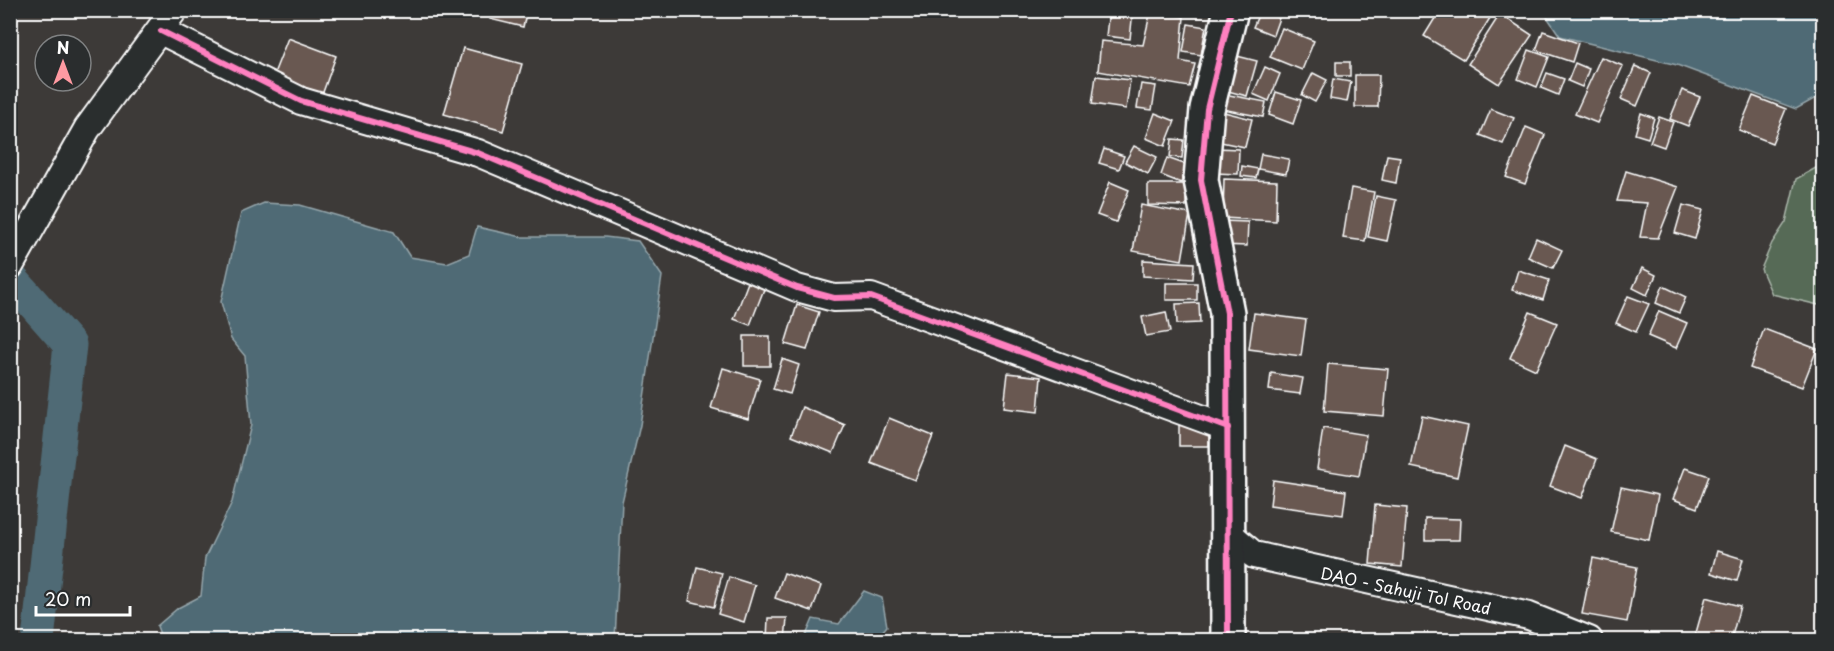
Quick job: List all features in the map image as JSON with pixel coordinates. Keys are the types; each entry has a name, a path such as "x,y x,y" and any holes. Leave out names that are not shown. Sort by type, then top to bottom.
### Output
{"street":[{"path":"1228,640 1227,313 1201,180 1207,109 1231,10"},
{"path":"10,266 87,129 167,21 301,101 478,153 796,288 834,298 871,297 1228,428"},
{"name":"DAO - Sahuji Tol Road","path":"1228,533 1254,555 1529,616 1589,640"}],"green space":[{"path":"1823,164 1823,306 1772,294 1761,269 1772,243 1786,222 1796,179"}],"water":[{"path":"1543,11 1823,11 1823,94 1796,109 1677,65 1560,36"},
{"path":"264,203 300,205 394,232 410,257 447,263 469,254 477,227 522,237 605,237 638,241 662,276 640,425 622,502 615,640 162,640 157,626 178,608 201,596 205,558 232,502 251,425 245,356 231,339 221,302 241,213"},
{"path":"864,591 882,598 887,626 875,640 804,640 813,619 839,624"}],"building":[{"path":"492,10 527,10 523,27 490,19"},
{"path":"1109,10 1133,10 1130,39 1106,36"},
{"path":"1151,10 1184,17 1180,61 1195,64 1189,87 1098,71 1101,41 1143,45"},
{"path":"1440,10 1477,10 1490,18 1464,60 1424,36"},
{"path":"1260,11 1279,18 1273,35 1253,27"},
{"path":"1500,14 1532,35 1499,84 1468,64"},
{"path":"1188,24 1206,27 1201,55 1183,52"},
{"path":"1282,28 1314,41 1302,70 1270,57"},
{"path":"1543,31 1578,43 1572,62 1536,50"},
{"path":"288,38 336,56 322,95 273,76"},
{"path":"463,48 522,64 503,131 444,114"},
{"path":"1529,50 1549,57 1537,87 1518,79"},
{"path":"1233,55 1257,61 1247,96 1224,90"},
{"path":"1601,57 1623,66 1597,123 1575,114"},
{"path":"1336,62 1350,62 1350,76 1336,76"},
{"path":"1575,63 1589,69 1582,87 1568,81"},
{"path":"1635,66 1651,73 1637,106 1621,99"},
{"path":"1265,67 1280,74 1269,101 1253,94"},
{"path":"1313,73 1327,80 1315,102 1302,95"},
{"path":"1547,73 1564,79 1558,95 1541,88"},
{"path":"1355,75 1379,75 1378,107 1355,107"},
{"path":"1096,76 1130,80 1126,109 1092,104"},
{"path":"1333,79 1351,82 1347,102 1330,99"},
{"path":"1141,84 1156,86 1152,110 1137,108"},
{"path":"1682,90 1700,97 1688,126 1670,119"},
{"path":"1276,92 1301,100 1293,124 1269,115"},
{"path":"1224,94 1266,102 1263,117 1222,109"},
{"path":"1753,96 1786,109 1772,143 1739,130"},
{"path":"1491,109 1514,118 1503,144 1480,135"},
{"path":"1224,112 1252,119 1245,147 1216,141"},
{"path":"1155,113 1175,121 1165,146 1146,138"},
{"path":"1641,113 1654,118 1648,138 1635,134"},
{"path":"1659,117 1673,122 1664,147 1650,142"},
{"path":"1526,127 1545,135 1525,184 1506,177"},
{"path":"1172,139 1184,140 1182,158 1170,157"},
{"path":"1134,146 1157,157 1148,174 1125,162"},
{"path":"1216,148 1239,149 1238,174 1215,173"},
{"path":"1104,149 1124,156 1119,169 1099,163"},
{"path":"1261,154 1289,159 1286,174 1258,169"},
{"path":"1387,155 1400,157 1396,183 1382,180"},
{"path":"1167,158 1187,165 1181,183 1161,175"},
{"path":"1242,166 1258,169 1256,178 1241,176"},
{"path":"1626,171 1678,187 1658,238 1640,237 1647,203 1617,201"},
{"path":"1224,179 1277,181 1276,221 1223,218"},
{"path":"1110,182 1129,190 1116,222 1097,215"},
{"path":"1148,184 1186,184 1186,206 1148,205"},
{"path":"1351,188 1374,192 1365,241 1343,238"},
{"path":"1376,196 1396,200 1387,241 1368,237"},
{"path":"1141,205 1190,214 1182,260 1133,251"},
{"path":"1683,205 1703,210 1695,239 1675,233"},
{"path":"1222,221 1248,222 1247,246 1221,245"},
{"path":"1536,238 1562,250 1553,268 1528,257"},
{"path":"1143,260 1194,263 1193,279 1143,276"},
{"path":"1642,268 1656,275 1647,295 1633,288"},
{"path":"1518,270 1549,280 1543,300 1512,290"},
{"path":"750,277 766,284 750,325 734,319"},
{"path":"1166,283 1197,283 1197,300 1166,300"},
{"path":"1663,286 1686,297 1679,313 1656,303"},
{"path":"1628,296 1649,304 1636,332 1616,323"},
{"path":"1199,303 1200,323 1177,324 1176,304"},
{"path":"797,305 819,312 807,350 785,344"},
{"path":"1659,311 1687,323 1676,348 1648,336"},
{"path":"1166,312 1170,332 1146,336 1142,317"},
{"path":"1530,312 1557,323 1536,370 1510,358"},
{"path":"1254,313 1306,320 1301,356 1249,349"},
{"path":"1764,329 1817,349 1802,387 1750,368"},
{"path":"744,336 770,336 770,366 744,366"},
{"path":"782,359 799,365 790,394 773,389"},
{"path":"1328,364 1388,369 1384,416 1324,411"},
{"path":"723,368 760,379 748,419 711,408"},
{"path":"1008,373 1041,377 1038,412 1004,408"},
{"path":"1271,373 1303,378 1300,394 1269,390"},
{"path":"1179,406 1209,406 1209,446 1179,446"},
{"path":"802,407 845,425 833,453 791,436"},
{"path":"1422,416 1468,426 1457,477 1411,467"},
{"path":"889,418 933,436 915,480 871,463"},
{"path":"1323,428 1366,435 1359,476 1317,469"},
{"path":"1565,446 1597,459 1582,498 1550,486"},
{"path":"1685,468 1709,476 1697,508 1673,499"},
{"path":"1273,480 1346,491 1343,515 1270,505"},
{"path":"1621,487 1658,495 1649,540 1611,532"},
{"path":"1375,505 1407,508 1402,567 1370,564"},
{"path":"1425,518 1460,519 1459,540 1425,540"},
{"path":"1717,551 1743,559 1737,581 1711,573"},
{"path":"1593,558 1637,567 1627,622 1582,614"},
{"path":"697,567 722,573 714,607 689,601"},
{"path":"784,573 821,586 812,611 775,598"},
{"path":"729,577 755,585 744,622 718,614"},
{"path":"1706,597 1740,606 1731,640 1694,640"},
{"path":"768,618 787,618 785,640 767,640"}],"waterway":[{"path":"10,277 70,345 38,640"}],"cycle path":[{"path":"1228,640 1227,313 1201,180 1207,109 1231,10"},
{"path":"161,31 301,101 478,153 797,288 834,298 871,297 1228,428"}]}
